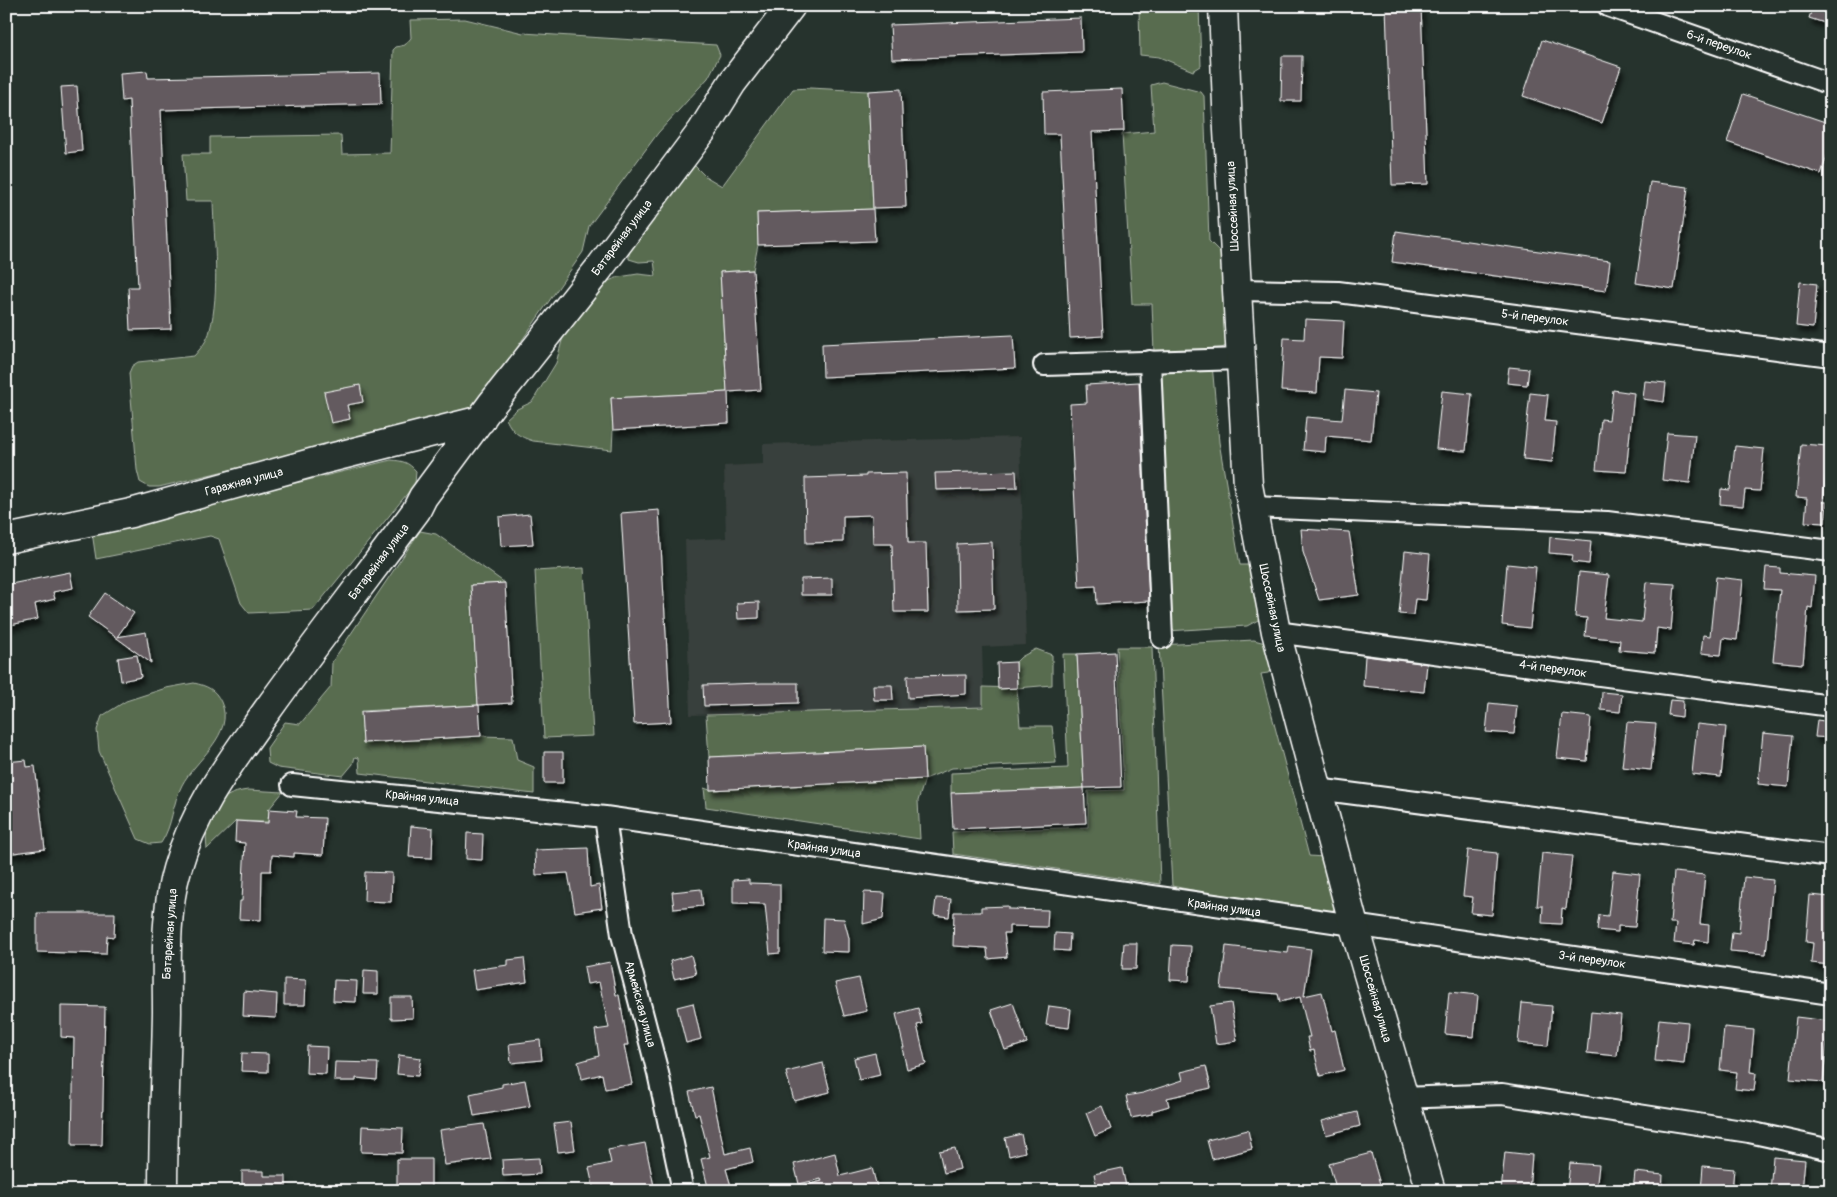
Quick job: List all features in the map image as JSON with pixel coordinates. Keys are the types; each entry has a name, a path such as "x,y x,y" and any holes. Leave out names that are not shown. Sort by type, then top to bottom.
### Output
{"main road":[{"name":"Батарейная улица","path":"163,1191 167,959 171,896 176,871 186,840 200,811 221,775 481,420 598,270 702,131 732,83 791,6"},
{"name":"Шоссейная улица","path":"1223,6 1248,485 1276,632 1354,926 1431,1191"},
{"name":"Гаражная улица","path":"6,539 131,513 322,460 481,420"}],"street":[{"name":"6-й переулок","path":"1608,6 1831,84"},
{"name":"5-й переулок","path":"1238,290 1338,292 1831,356"},
{"path":"1044,365 1241,358"},
{"path":"1150,361 1162,638"},
{"path":"1252,506 1606,522 1831,551"},
{"name":"4-й переулок","path":"1276,632 1831,706"},
{"name":"Крайняя улица","path":"292,785 605,817 1354,926"},
{"path":"1317,789 1831,856"},
{"name":"Армейская улица","path":"605,817 622,935 658,1073 683,1191"},
{"name":"3-й переулок","path":"1354,926 1831,994"},
{"path":"1403,1098 1502,1094 1749,1132 1831,1150"}],"shaded area":[{"path":"1020,437 1026,645 982,647 984,707 690,715 685,540 726,538 724,466 763,464 763,444"}],"green space":[{"path":"1139,6 1199,6 1201,66 1193,71 1159,57 1140,55"},
{"path":"465,19 523,33 716,45 720,55 708,78 658,133 589,226 583,252 478,404 462,413 159,487 149,487 140,482 137,470 129,373 132,366 138,362 194,356 208,337 213,315 216,266 213,201 186,201 183,154 210,154 210,137 341,135 342,154 390,153 393,50 396,47 405,45 411,38 410,20"},
{"path":"1162,82 1201,92 1204,96 1209,241 1229,261 1229,344 1222,348 1154,352 1152,304 1132,304 1122,134 1154,131 1151,85"},
{"path":"793,89 868,91 873,209 757,213 758,245 753,270 720,272 727,392 611,398 612,450 533,441 516,433 506,419 517,409 532,402 556,363 563,337 603,283 619,277 638,274 656,276 654,261 639,262 629,259 629,253 693,164 705,176 722,186"},
{"path":"1212,364 1219,442 1240,565 1252,565 1260,619 1247,626 1167,631 1157,366"},
{"path":"391,460 405,463 416,471 415,484 313,610 249,613 241,603 219,539 210,536 96,559 92,532"},
{"path":"420,531 436,534 505,583 471,585 478,705 361,711 363,742 481,736 513,737 517,760 534,767 534,794 360,773 359,758 355,757 353,764 343,776 278,768 268,763 267,748 285,722 300,724 331,687 332,662"},
{"path":"584,568 593,736 544,738 535,571"},
{"path":"1254,640 1269,644 1274,669 1268,673 1261,674 1309,856 1324,857 1339,904 1327,914 1317,915 1172,886 1159,645"},
{"path":"1117,647 1152,647 1160,884 953,854 952,832 1088,827 1088,791 1124,790"},
{"path":"1036,649 1052,655 1052,685 1017,688 1016,662 1021,657"},
{"path":"1063,654 1077,654 1084,788 951,793 951,773 1068,768"},
{"path":"194,683 210,689 219,698 224,714 223,725 219,736 182,785 168,829 161,843 150,844 138,839 99,751 97,730 102,716 126,701 166,688"},
{"path":"983,687 1017,688 1020,726 1052,726 1056,763 952,768 925,779 918,801 920,839 706,807 704,788 710,790 925,778 923,747 709,757 706,715 983,707"},
{"path":"248,790 283,792 269,809 268,822 236,821 207,849 207,827 213,809 227,796"}],"building":[{"path":"1386,6 1421,6 1428,184 1392,185"},
{"path":"1813,6 1831,6 1831,25 1809,18"},
{"path":"1081,18 1082,52 892,59 890,25"},
{"path":"1542,40 1621,67 1602,123 1523,96"},
{"path":"1282,56 1302,56 1301,101 1281,101"},
{"path":"147,71 148,78 380,73 381,104 161,110 171,329 130,330 128,287 138,287 129,100 122,101 120,73"},
{"path":"77,86 82,151 66,153 61,87"},
{"path":"901,89 906,207 873,208 868,91"},
{"path":"1122,89 1124,131 1092,132 1103,336 1070,338 1060,134 1044,134 1043,92"},
{"path":"1743,94 1831,124 1831,144 1821,174 1727,142"},
{"path":"1650,182 1688,187 1674,289 1636,283"},
{"path":"873,209 875,241 758,245 757,213"},
{"path":"1396,231 1610,261 1606,291 1392,262"},
{"path":"753,270 761,390 728,392 729,423 613,430 611,398 727,392 720,272"},
{"path":"1800,282 1817,284 1813,328 1796,326"},
{"path":"1305,319 1344,321 1342,358 1319,357 1317,393 1281,391 1284,338 1304,339"},
{"path":"1013,335 1015,368 823,377 822,344"},
{"path":"1509,367 1529,369 1527,385 1507,383"},
{"path":"1645,381 1666,383 1664,402 1643,399"},
{"path":"1139,382 1149,601 1097,604 1096,586 1079,587 1070,404 1087,403 1086,385"},
{"path":"360,385 363,402 347,405 350,419 331,423 324,392"},
{"path":"1345,390 1376,393 1371,440 1326,436 1325,452 1303,450 1306,417 1342,420"},
{"path":"1613,390 1634,393 1626,472 1596,470 1601,419 1609,420"},
{"path":"1442,391 1472,394 1466,451 1436,449"},
{"path":"1530,393 1548,395 1545,421 1556,422 1552,462 1523,459"},
{"path":"1667,433 1695,435 1690,483 1662,480"},
{"path":"1801,444 1828,446 1823,502 1827,502 1825,523 1805,522 1807,498 1796,497"},
{"path":"1735,446 1764,449 1760,491 1745,490 1743,506 1720,504 1721,489 1730,490"},
{"path":"1016,471 1017,488 936,490 935,473"},
{"path":"906,473 908,543 926,543 928,612 894,612 892,544 873,544 872,515 843,516 843,542 806,543 805,478"},
{"path":"659,510 671,722 634,724 621,513"},
{"path":"530,514 533,544 501,546 499,517"},
{"path":"1301,529 1349,532 1359,595 1319,600 1303,552"},
{"path":"1550,537 1591,541 1589,564 1572,562 1573,555 1549,553"},
{"path":"992,542 994,609 958,610 957,544"},
{"path":"1405,551 1430,554 1426,600 1415,599 1413,615 1399,614"},
{"path":"1507,564 1536,567 1530,628 1502,625"},
{"path":"1766,567 1780,568 1780,573 1815,576 1812,608 1808,607 1803,664 1773,661 1780,590 1764,589"},
{"path":"70,572 73,588 53,592 55,599 35,604 38,619 6,626 6,585"},
{"path":"1579,572 1609,575 1604,618 1642,622 1646,582 1675,584 1671,630 1657,628 1655,653 1619,650 1620,640 1585,636 1587,618 1575,617"},
{"path":"1716,577 1743,580 1737,640 1723,638 1721,655 1701,653 1703,635 1710,636"},
{"path":"832,578 832,595 801,595 801,579"},
{"path":"505,583 512,703 478,705 471,585"},
{"path":"105,593 134,613 117,637 146,632 151,663 88,617"},
{"path":"759,602 759,618 738,619 737,603"},
{"path":"1115,652 1121,787 1084,788 1077,654"},
{"path":"137,655 141,677 121,681 118,658"},
{"path":"1365,656 1427,664 1424,692 1363,686"},
{"path":"1016,662 1017,688 998,689 997,663"},
{"path":"966,675 966,694 908,698 907,676"},
{"path":"798,683 798,703 704,706 703,685"},
{"path":"873,685 892,685 893,700 874,700"},
{"path":"1602,692 1622,694 1620,712 1601,710"},
{"path":"1670,700 1683,701 1682,717 1668,715"},
{"path":"1489,703 1517,706 1514,734 1486,732"},
{"path":"479,705 481,736 363,743 361,712"},
{"path":"1562,714 1591,717 1587,761 1557,758"},
{"path":"1817,720 1831,722 1831,738 1815,737"},
{"path":"1627,722 1656,724 1651,770 1622,767"},
{"path":"1697,724 1726,727 1721,777 1692,774"},
{"path":"1763,733 1793,736 1788,787 1758,784"},
{"path":"923,747 925,779 710,790 709,757"},
{"path":"544,752 563,752 563,783 544,783"},
{"path":"26,760 27,767 35,766 45,849 6,854 6,762"},
{"path":"1084,788 1086,823 953,829 951,793"},
{"path":"269,809 297,811 296,817 325,818 323,855 294,853 294,857 272,855 271,871 262,871 261,920 239,919 240,901 242,901 245,843 235,842 236,821 268,823"},
{"path":"411,826 433,828 432,858 409,857"},
{"path":"467,833 483,834 482,860 466,859"},
{"path":"588,848 590,887 599,885 602,908 575,912 568,873 536,875 535,850"},
{"path":"1468,850 1497,853 1492,915 1471,913 1473,897 1463,896"},
{"path":"1542,853 1572,856 1566,909 1562,908 1561,924 1542,923 1543,906 1537,906"},
{"path":"1613,871 1640,874 1635,927 1618,926 1618,932 1597,930 1599,915 1608,916"},
{"path":"365,872 392,873 391,902 364,901"},
{"path":"1674,872 1705,875 1700,924 1709,925 1708,942 1695,940 1694,945 1674,943 1676,923 1670,923"},
{"path":"1744,877 1773,880 1766,954 1730,951 1732,932 1739,933"},
{"path":"749,879 749,883 780,884 780,953 770,954 765,904 733,903 733,880"},
{"path":"701,889 703,906 674,909 672,892"},
{"path":"864,892 885,893 883,919 863,924"},
{"path":"1810,895 1831,897 1831,965 1811,963 1813,943 1806,942"},
{"path":"936,898 951,899 949,917 934,915"},
{"path":"1008,906 1008,909 1048,910 1047,927 1009,926 1009,933 1004,933 1007,957 988,959 987,948 953,946 954,912 981,912 981,907"},
{"path":"37,913 115,913 114,937 107,936 106,954 37,952"},
{"path":"823,918 844,919 849,938 849,952 822,951"},
{"path":"1055,933 1070,934 1069,951 1054,950"},
{"path":"1124,943 1137,943 1136,969 1122,969"},
{"path":"1172,945 1191,946 1189,981 1170,980"},
{"path":"1226,946 1288,953 1289,946 1311,949 1304,996 1322,992 1332,1031 1335,1030 1344,1070 1320,1076 1314,1050 1310,1051 1307,1037 1310,1037 1300,997 1280,1002 1278,994 1221,989"},
{"path":"691,955 696,974 674,979 670,961"},
{"path":"524,958 527,982 475,990 472,970 508,965 508,960"},
{"path":"610,962 616,995 619,995 628,1045 624,1045 632,1084 605,1089 602,1074 582,1079 578,1062 599,1056 595,1030 609,1028 599,982 587,984 584,967"},
{"path":"364,970 378,971 378,994 363,994"},
{"path":"859,978 867,1011 844,1016 835,983"},
{"path":"284,979 306,980 305,1005 284,1005"},
{"path":"334,980 357,981 356,1002 333,1001"},
{"path":"244,991 277,994 276,1018 243,1016"},
{"path":"1449,992 1478,995 1474,1037 1445,1034"},
{"path":"391,997 412,997 413,1018 391,1019"},
{"path":"693,1003 701,1039 686,1043 677,1007"},
{"path":"1013,1003 1027,1043 1005,1050 991,1010"},
{"path":"1231,1003 1237,1041 1216,1044 1210,1006"},
{"path":"1522,1003 1552,1006 1548,1046 1518,1043"},
{"path":"61,1006 105,1007 102,1145 72,1145 74,1038 61,1037"},
{"path":"1049,1006 1071,1009 1069,1028 1046,1025"},
{"path":"918,1008 922,1024 917,1025 926,1064 907,1069 896,1014"},
{"path":"1591,1012 1621,1015 1617,1056 1587,1053"},
{"path":"1796,1017 1829,1021 1823,1082 1790,1079"},
{"path":"1659,1019 1688,1022 1684,1064 1655,1061"},
{"path":"1724,1027 1754,1030 1750,1072 1756,1073 1754,1091 1735,1089 1737,1072 1720,1070"},
{"path":"540,1040 542,1060 511,1063 509,1044"},
{"path":"307,1046 327,1047 326,1074 306,1073"},
{"path":"242,1053 268,1054 268,1072 241,1071"},
{"path":"875,1053 880,1075 859,1080 854,1058"},
{"path":"399,1055 421,1058 418,1076 397,1074"},
{"path":"335,1062 378,1063 377,1080 356,1078 356,1081 334,1081"},
{"path":"823,1063 830,1092 794,1101 786,1072"},
{"path":"1206,1066 1211,1088 1167,1098 1169,1106 1152,1111 1152,1114 1131,1118 1126,1096 1143,1093 1183,1080 1181,1072"},
{"path":"525,1080 530,1106 474,1116 470,1094 502,1087 502,1084"},
{"path":"711,1087 725,1154 750,1148 753,1162 726,1169 731,1186 709,1191 701,1159 710,1157 699,1114 695,1115 689,1092"},
{"path":"1102,1106 1111,1129 1095,1136 1086,1113"},
{"path":"1357,1112 1360,1126 1326,1135 1322,1121"},
{"path":"571,1122 575,1150 558,1152 554,1124"},
{"path":"484,1124 491,1159 445,1165 440,1130"},
{"path":"362,1126 403,1128 402,1153 361,1152"},
{"path":"1248,1130 1252,1149 1212,1159 1207,1140"},
{"path":"1021,1134 1025,1152 1009,1156 1005,1138"},
{"path":"645,1143 655,1191 594,1191 589,1168 611,1163 608,1150"},
{"path":"955,1148 960,1169 944,1173 939,1151"},
{"path":"1505,1152 1532,1155 1529,1191 1501,1191"},
{"path":"835,1153 840,1176 872,1168 878,1191 803,1191 803,1186 822,1181 821,1179 799,1184 794,1164"},
{"path":"1371,1153 1382,1191 1337,1191 1329,1164"},
{"path":"1773,1157 1805,1160 1802,1191 1770,1191"},
{"path":"539,1158 540,1174 503,1176 502,1160"},
{"path":"397,1159 431,1159 431,1188 397,1188"},
{"path":"1570,1163 1599,1165 1596,1191 1567,1191"},
{"path":"1703,1166 1734,1169 1732,1191 1701,1191"},
{"path":"1122,1168 1126,1186 1107,1191 1098,1191 1094,1174"},
{"path":"242,1171 264,1171 264,1176 286,1176 286,1191 242,1191"},
{"path":"1635,1172 1663,1175 1662,1191 1633,1191"}]}
